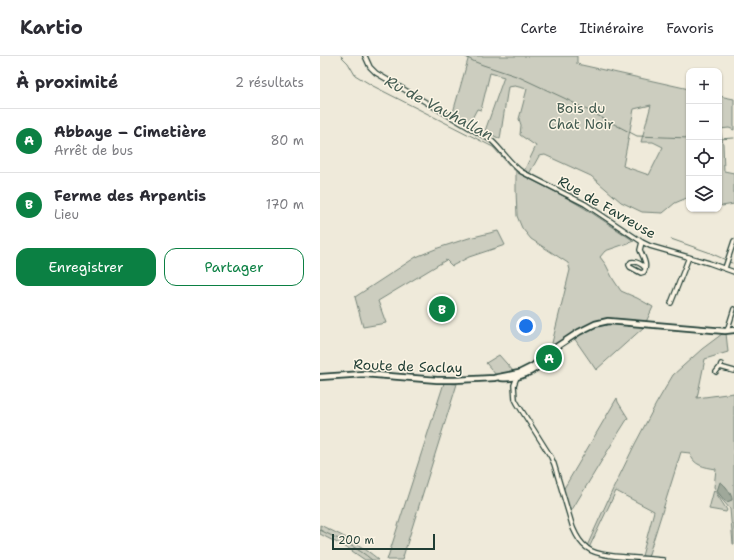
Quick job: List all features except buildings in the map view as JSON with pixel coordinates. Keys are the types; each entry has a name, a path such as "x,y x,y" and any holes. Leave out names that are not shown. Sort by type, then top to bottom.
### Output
{"main road":[{"name":"Route de Saclay","path":"494,378 513,374 533,366 546,353 566,340 588,327 602,322 608,321 727,331 734,330"},
{"name":"Route de Saclay","path":"320,377 364,374 445,380 511,378 534,370 547,358 552,350"}],"street":[{"name":"Rue de Favreuse","path":"365,56 373,70 492,141 517,169 522,172 585,204 650,246 734,272"},
{"path":"725,268 734,241"},
{"path":"642,242 640,250 645,263 645,268"},
{"path":"671,303 689,257"},
{"path":"727,331 734,309"},
{"path":"716,372 721,365 734,371"},
{"name":"Route de Saclay","path":"511,378 512,376 523,373 525,370"},
{"path":"514,385 517,377"},
{"path":"511,378 514,385 515,399 554,464 573,528 582,543 588,549 605,555 663,560"}],"green space":[{"name":"Bois du Chat Noir","path":"469,56 577,56 577,64 686,88 686,198 675,203 663,213 642,212 621,202 591,176 545,155 539,156 529,174 524,171 536,146 520,135 521,125 519,119 527,89 515,86 508,87 500,139 485,131 504,77 490,73 481,110 477,109 469,124 464,123 452,116","holes":["651,105 641,142 653,142 663,147 649,175 623,166 634,109"]},
{"path":"722,97 734,99 734,130 729,128 722,129"},
{"path":"722,139 724,171 734,173 734,204 722,206"},
{"path":"516,171 552,189 589,211 634,241 605,251 600,257 621,291 653,307 646,322 608,321 569,336 553,346 552,343 570,270 568,263 531,239 522,228 517,216"},
{"path":"498,231 505,245 469,257 452,266 446,260 378,301 386,323 363,327 355,297 416,257 469,238"},
{"path":"604,324 644,327 596,370 574,338 592,328"},
{"path":"726,333 728,352 705,359 697,398 734,393 734,544 730,509 719,496 714,487 716,469 700,465 694,461 690,453 681,452 648,557 642,556 654,511 616,491 589,548 587,546 613,489 656,404 673,375 702,349 722,334"},
{"path":"499,355 514,372 496,375 486,363"},
{"path":"444,383 457,384 402,560 387,560"},
{"path":"617,398 628,418 570,513 563,490"},
{"path":"714,490 727,510 726,512 709,509"},
{"path":"320,525 358,545 379,560 365,560 349,549 320,534"}],"shaded area":[{"path":"720,482 728,490 732,500 727,502 717,491"}],"waterway":[{"name":"Ru de Vauhallan","path":"341,56 348,63 355,75 373,86 493,147 518,173 589,209 631,238"},
{"path":"464,56 483,65 519,77 564,98 637,136 686,138"},
{"path":"722,139 734,138"},
{"name":"Ru de Vauhallan","path":"671,239 726,260"},
{"path":"320,530 354,547 372,560"}],"place":[{"name":"Ferme des Arpentis","path":"442,309"},
{"name":"Abbaye – Cimetière","path":"549,358"}]}
